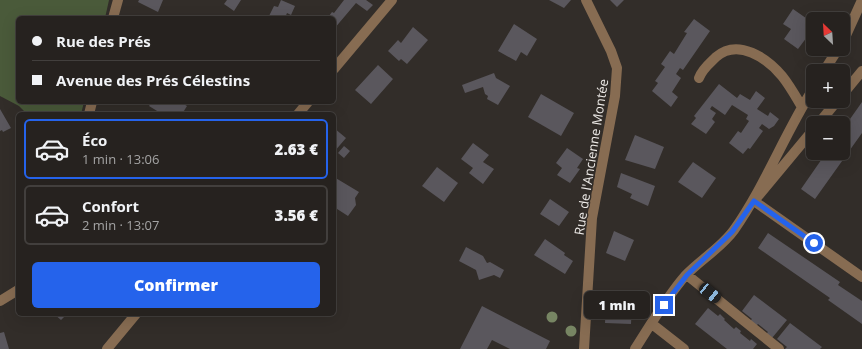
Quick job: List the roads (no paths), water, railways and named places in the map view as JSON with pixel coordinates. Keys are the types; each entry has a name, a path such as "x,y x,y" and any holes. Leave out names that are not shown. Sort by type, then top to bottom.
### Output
{"street":[{"path":"114,16 118,0"},
{"path":"336,67 392,0"},
{"name":"Rue de l'Ancienne Montée","path":"584,349 592,218 615,96 617,68 611,51 586,0"},
{"path":"850,27 862,0"},
{"path":"699,78 707,65 721,53 730,50 749,51 769,64 782,75 802,107"},
{"path":"850,86 862,71"},
{"path":"754,201 806,100"},
{"path":"300,112 306,104"},
{"path":"825,116 831,108"},
{"path":"635,349 670,296 687,275 732,232 754,201 806,138"},
{"path":"754,201 862,277"},
{"path":"687,275 779,349"},
{"path":"0,301 16,291"},
{"path":"107,349 134,316"},
{"path":"652,324 684,349"}]}
